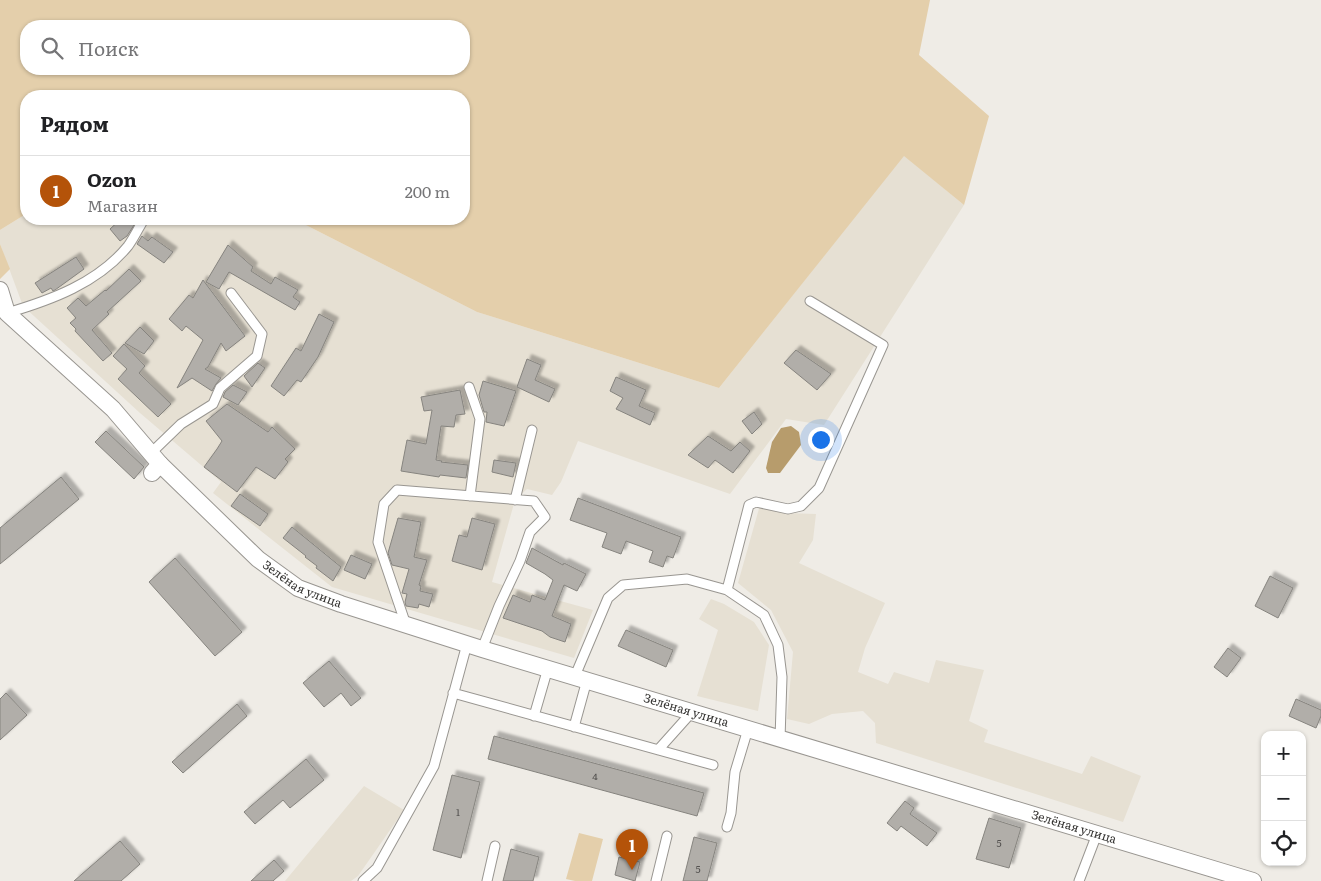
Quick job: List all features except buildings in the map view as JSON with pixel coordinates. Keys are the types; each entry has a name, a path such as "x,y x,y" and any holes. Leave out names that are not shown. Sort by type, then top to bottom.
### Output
{"street":[{"path":"0,290 7,313"},
{"name":"Зелёная улица","path":"7,313 113,409 154,463 258,560 298,588 474,646 1253,881"}],"lane":[{"path":"7,313 47,301 98,275 129,245 141,225"},
{"path":"154,463 181,424 213,404 220,388 257,356 262,334 231,293"},
{"path":"727,590 749,504 756,502 788,509 801,506 819,488 883,345 810,301"},
{"path":"469,387 480,419 470,496"},
{"path":"515,500 532,430"},
{"path":"363,881 377,868 434,766 454,693 474,646 499,606 520,562 530,532 544,517 534,501 397,490 384,504 378,542 406,625"},
{"path":"574,727 581,678 608,598 623,585 687,579 727,590 764,615 778,645 782,676 780,739"},
{"path":"534,716 548,668"},
{"path":"454,693 713,765"},
{"path":"658,750 692,712"},
{"path":"726,827 731,813 735,772 748,729"},
{"path":"1079,881 1097,834"},
{"path":"656,881 667,836"},
{"path":"487,881 495,846"}],"shaded area":[{"path":"0,0 930,0 919,55 989,116 964,205 904,156 719,388 477,312 306,225 470,225 470,90 20,90 20,218 0,230"},
{"path":"904,155 964,205 824,425 786,419 730,494 578,441 561,482 552,495 527,489 515,500 492,582 593,610 574,658 332,587 213,493 221,482 140,413 23,306 0,244 0,230 20,218 20,225 306,225 477,312 719,388"},
{"path":"0,244 10,269 0,279"},
{"path":"791,426 799,432 801,445 780,473 768,473 766,468 772,442 781,428"},
{"path":"760,505 786,513 816,514 813,540 799,563 885,603 865,648 858,672 888,684 894,672 929,683 936,660 984,670 969,721 988,730 984,742 1082,774 1091,756 1141,776 1123,822 876,743 875,723 863,711 832,714 809,724 787,719 793,652 771,610 738,583"},
{"path":"711,599 724,604 754,622 769,645 758,711 697,696 718,630 699,619"},
{"path":"364,786 404,810 358,876 351,881 285,881"},
{"path":"579,833 603,839 592,881 566,879"}],"place":[{"name":"Ozon","path":"632,870"}]}
